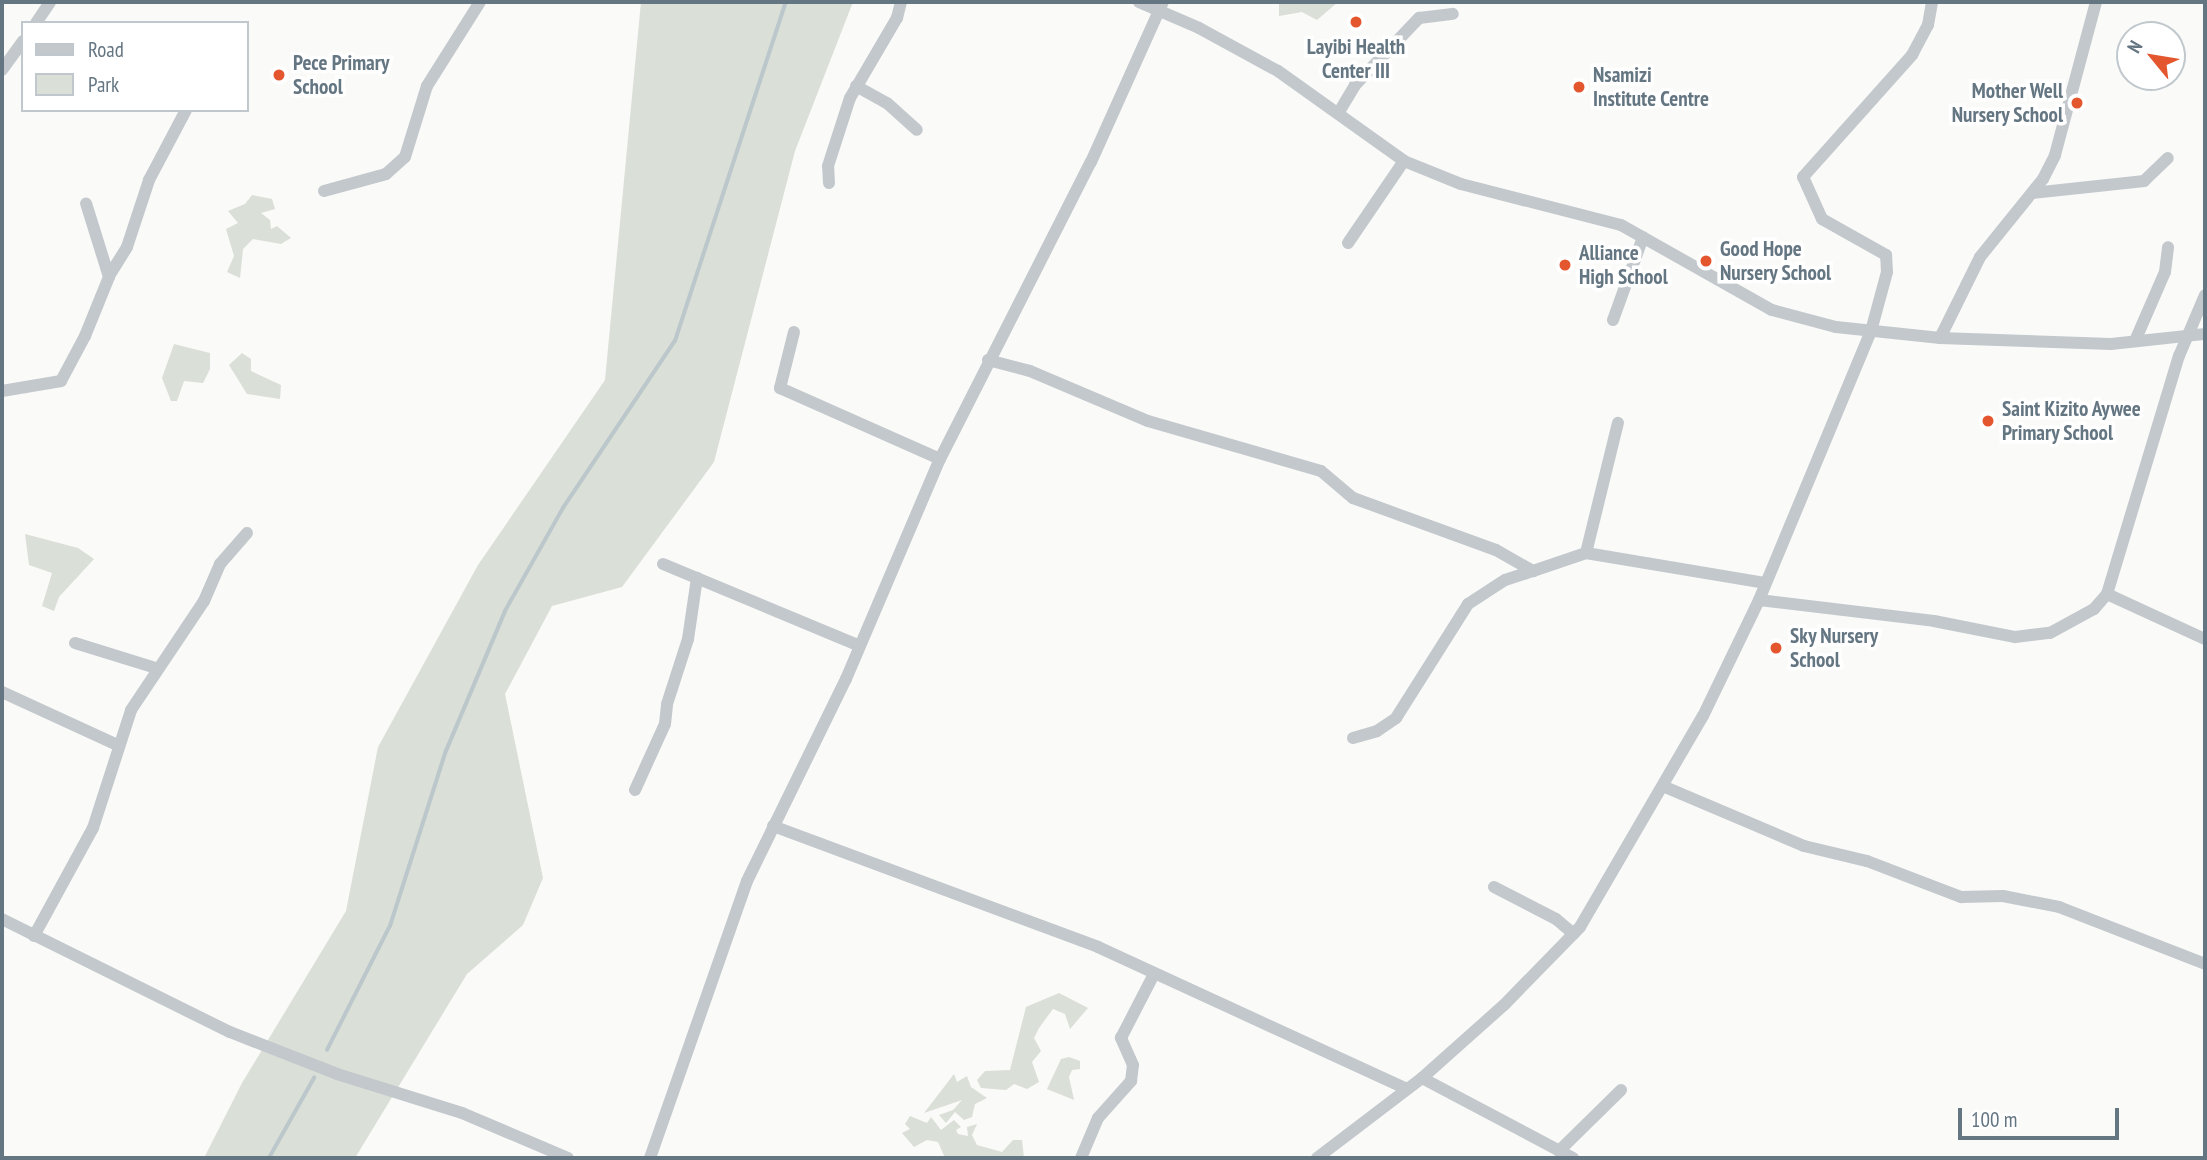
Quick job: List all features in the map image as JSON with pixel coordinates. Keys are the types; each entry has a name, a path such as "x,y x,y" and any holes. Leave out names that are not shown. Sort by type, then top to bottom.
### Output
{"street":[{"path":"37,21 50,2"},
{"path":"324,191 386,174 405,157 427,86 480,2"},
{"path":"830,183 828,166 856,86 897,18 901,2"},
{"path":"1139,2 1162,5 1278,71 1404,161 1461,184 1591,214 1643,237 1772,310 1836,327 1940,338 2031,343 2135,341 2205,334"},
{"path":"1317,1158 1422,1078 1504,1005 1574,934 1665,787 1759,600 1871,331 1887,258 1822,219 1803,177 1912,55 1928,25 1932,2"},
{"path":"1940,338 1980,257 2032,193 2056,155 2096,2"},
{"path":"650,1158 703,999 747,881 860,646 940,459 1091,162 1162,5"},
{"path":"1339,112 1355,85 1419,19 1453,14"},
{"path":"2,70 21,44"},
{"path":"856,86 887,103 917,130"},
{"path":"2,391 55,384 65,377 109,276 131,238 149,180 185,112"},
{"path":"2032,193 2144,181 2168,158"},
{"path":"1348,243 1404,161"},
{"path":"86,203 109,276"},
{"path":"1614,320 1643,237"},
{"path":"2135,341 2165,272 2168,247"},
{"path":"1759,600 2036,637 2094,609 2107,594 2119,543 2186,338 2197,323 2205,295"},
{"path":"794,332 780,388 940,459"},
{"path":"988,360 1030,371 1148,421 1321,471 1353,498 1496,550 1534,571"},
{"path":"1586,553 1618,423"},
{"path":"34,936 93,828 111,782 117,745 156,668 204,601 220,564 247,533"},
{"path":"1353,738 1377,731 1396,718 1468,604 1505,580 1586,553 1765,583"},
{"path":"663,564 860,646"},
{"path":"635,790 666,724 667,704 688,639 697,578"},
{"path":"2107,594 2205,639"},
{"path":"75,643 156,668"},
{"path":"2,692 53,719 117,745"},
{"path":"1665,787 1804,846 1867,861 1961,897 2003,896 2059,907 2205,964"},
{"path":"773,826 1098,947 1406,1089"},
{"path":"1494,887 1556,919 1574,934"},
{"path":"2,919 230,1032 337,1074 462,1113 568,1158"},
{"path":"1081,1158 1098,1118 1131,1082 1133,1065 1121,1038 1154,974"},
{"path":"1422,1078 1573,1158"},
{"path":"1559,1151 1621,1090"}],"green space":[{"path":"641,2 853,2 795,151 714,462 622,587 552,606 505,694 543,878 523,925 467,974 355,1158 204,1158 242,1083 346,911 378,747 478,565 605,380"},
{"path":"1279,2 1338,2 1317,20 1302,12 1279,16"},
{"path":"252,195 272,199 275,209 261,213 270,220 271,229 277,226 291,238 281,244 253,239 243,249 240,278 227,272 234,256 226,229 238,223 228,211 245,204"},
{"path":"174,344 210,353 210,369 203,383 184,381 177,401 171,401 162,378"},
{"path":"242,353 251,359 251,371 281,385 280,399 247,394 229,365"},
{"path":"25,534 78,548 94,559 59,597 54,611 42,606 52,573 29,565"},
{"path":"1059,993 1088,1008 1070,1029 1065,1014 1053,1009 1039,1028 1034,1038 1041,1051 1032,1062 1039,1082 1027,1089 1014,1084 1006,1090 981,1088 977,1080 985,1071 1010,1070 1026,1007"},
{"path":"1069,1057 1080,1061 1080,1069 1072,1070 1069,1077 1074,1100 1047,1089 1061,1059"},
{"path":"954,1074 957,1082 967,1076 971,1087 987,1098 975,1104 972,1117 964,1120 955,1112 946,1123 939,1115 953,1110 962,1100 924,1113"},
{"path":"910,1116 927,1123 931,1117 941,1130 954,1120 961,1127 956,1130 958,1134 968,1136 967,1127 977,1124 972,1135 977,1145 1002,1152 1013,1140 1022,1140 1024,1158 945,1158 938,1142 927,1140 914,1147 902,1133 910,1129 905,1124"}],"waterway":[{"path":"327,1050 390,926 446,751 505,611 563,508 675,341 786,2"},
{"path":"269,1158 314,1078"}],"place":[{"name":"Layibi Health Center III","path":"1356,22"},
{"name":"Pece Primary School","path":"279,75"},
{"name":"Nsamizi Institute Centre","path":"1579,87"},
{"name":"Mother Well Nursery School","path":"2077,103"},
{"name":"Good Hope Nursery School","path":"1706,261"},
{"name":"Alliance High School","path":"1565,265"},
{"name":"Saint Kizito Aywee Primary School","path":"1988,421"},
{"name":"Sky Nursery School","path":"1776,648"}]}
